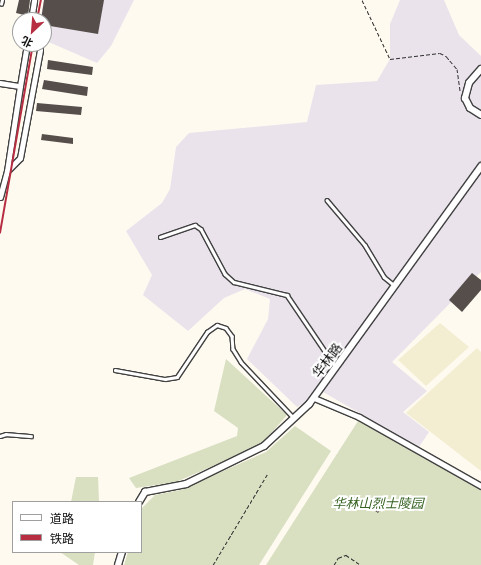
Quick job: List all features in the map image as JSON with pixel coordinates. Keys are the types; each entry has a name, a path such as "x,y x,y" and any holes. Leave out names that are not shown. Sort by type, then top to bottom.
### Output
{"street":[{"path":"32,12 34,0"},
{"path":"0,197 7,171 26,52"},
{"path":"7,171 20,158 40,52"},
{"path":"481,69 469,83 465,98 470,108 481,115"},
{"path":"0,83 20,86"},
{"name":"华林路","path":"140,501 145,492 186,484 264,446 294,419 314,398 396,287 481,166"},
{"path":"314,398 359,417 481,486"},
{"path":"118,565 122,553"}],"lane":[{"path":"1,4 2,0"},
{"path":"327,200 365,245 384,277 396,287"},
{"path":"160,237 195,226 201,230 225,274 234,282 288,295 336,368"},
{"path":"115,370 165,379 177,377 207,332 217,325 226,328 232,336 233,349 241,362 294,419"},
{"path":"0,436 6,434 31,436"}],"path":[{"path":"362,0 390,59 440,54 446,56 455,64 461,94 465,98"},
{"path":"213,565 268,473"},
{"path":"334,565 338,558 346,555 361,565"}],"shaded area":[{"path":"44,0 134,0 111,46 97,63 52,43 52,12 42,12"},
{"path":"400,0 444,0 459,35 481,56 481,272 392,362 427,391 403,412 429,432 419,447 323,392 297,407 247,359 268,319 270,299 245,289 224,298 188,331 143,295 152,275 126,231 162,203 170,189 176,147 189,133 307,122 316,85 377,81 390,59 390,24"},
{"path":"440,323 469,347 426,386 398,360"},
{"path":"477,348 481,352 481,471 406,413"}],"green space":[{"path":"226,359 287,415 261,445 176,482 136,488 129,478 237,436 238,428 214,411"},
{"name":"华林山烈士陵园","path":"358,421 481,489 481,565 266,565"},
{"path":"295,426 331,451 259,565 124,565 128,553 142,553 142,508 155,495 180,490 266,452"},
{"path":"76,477 98,477 99,501 71,501"},
{"path":"61,553 95,553 93,565 79,565"}],"building":[{"path":"19,0 30,0 28,12 16,12"},
{"path":"44,0 104,0 98,34 52,26 52,12 42,12"},
{"path":"48,60 93,67 92,75 47,69"},
{"path":"44,80 88,87 87,96 42,89"},
{"path":"37,103 82,107 81,115 36,111"},
{"path":"42,134 73,138 73,144 41,140"},
{"path":"472,273 481,280 481,290 462,312 449,300"},
{"path":"375,499 384,504 378,513 370,507"}],"railway":[{"path":"39,12 41,0"},
{"path":"0,233 32,52"}]}
